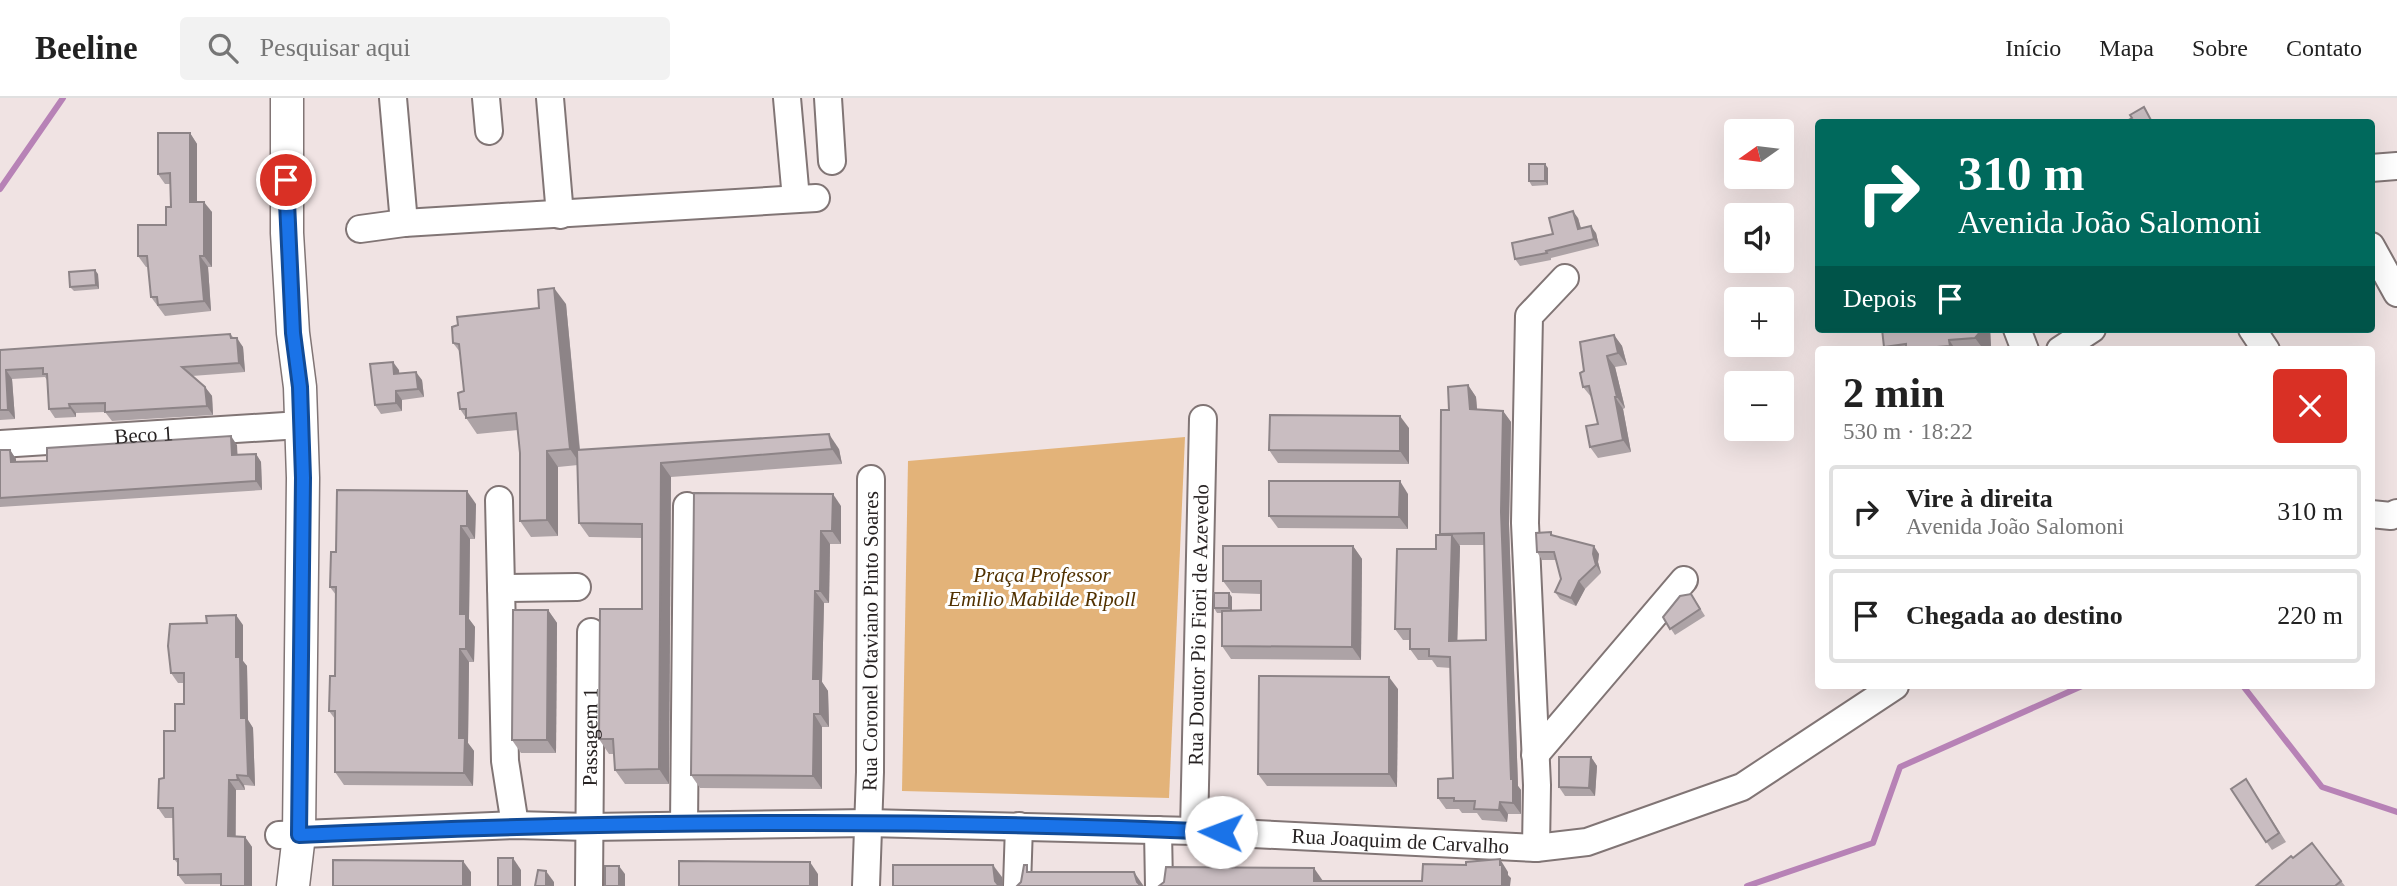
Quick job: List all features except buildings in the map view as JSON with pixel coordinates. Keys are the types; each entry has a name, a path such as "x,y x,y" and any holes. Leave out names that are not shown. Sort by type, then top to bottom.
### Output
{"main road":[{"path":"282,886 279,862 289,835 303,478 300,387 293,333 287,233 287,98"},
{"path":"293,333 285,391 289,835 293,886"}],"street":[{"path":"393,98 404,223"},
{"path":"486,98 489,131"},
{"path":"550,98 560,215"},
{"path":"360,229 404,223 806,199 787,98"},
{"path":"828,98 832,161"},
{"path":"2375,168 2397,166"},
{"path":"2375,253 2397,293"},
{"path":"1536,848 1537,785 1525,523 1529,316 1565,278"},
{"path":"2066,346 2086,333"},
{"name":"Rua Doutor Pio Fiori de Azevedo","path":"1194,831 1203,419"},
{"name":"Beco 1","path":"0,444 285,426"},
{"name":"Rua Coronel Otaviano Pinto Soares","path":"866,886 870,772 871,479"},
{"path":"499,500 505,761 515,825"},
{"path":"684,825 687,506"},
{"path":"2375,514 2391,516 2397,513"},
{"path":"1535,755 1684,580"},
{"path":"501,588 577,587"},
{"name":"Passagem 1","path":"589,886 591,632"},
{"name":"Rua Joaquim de Carvalho","path":"289,835 515,825 588,827 868,823 1194,831 1536,848 1587,842 1742,787 1890,689"},
{"path":"1017,886 1018,826"},
{"path":"1158,830 1159,886"}],"green space":[{"name":"Praça Professor Emilio Mabilde Ripoll","path":"1185,437 1169,798 902,791 908,461"}],"waterway":[{"path":"0,189 63,98"},
{"path":"1747,886 1873,843 1900,767 2075,689"},
{"path":"2245,689 2322,787 2397,812"}],"route":[{"path":"286,180 293,333 300,387 303,478 299,835 515,825 588,827 868,823 1221,832"}]}
